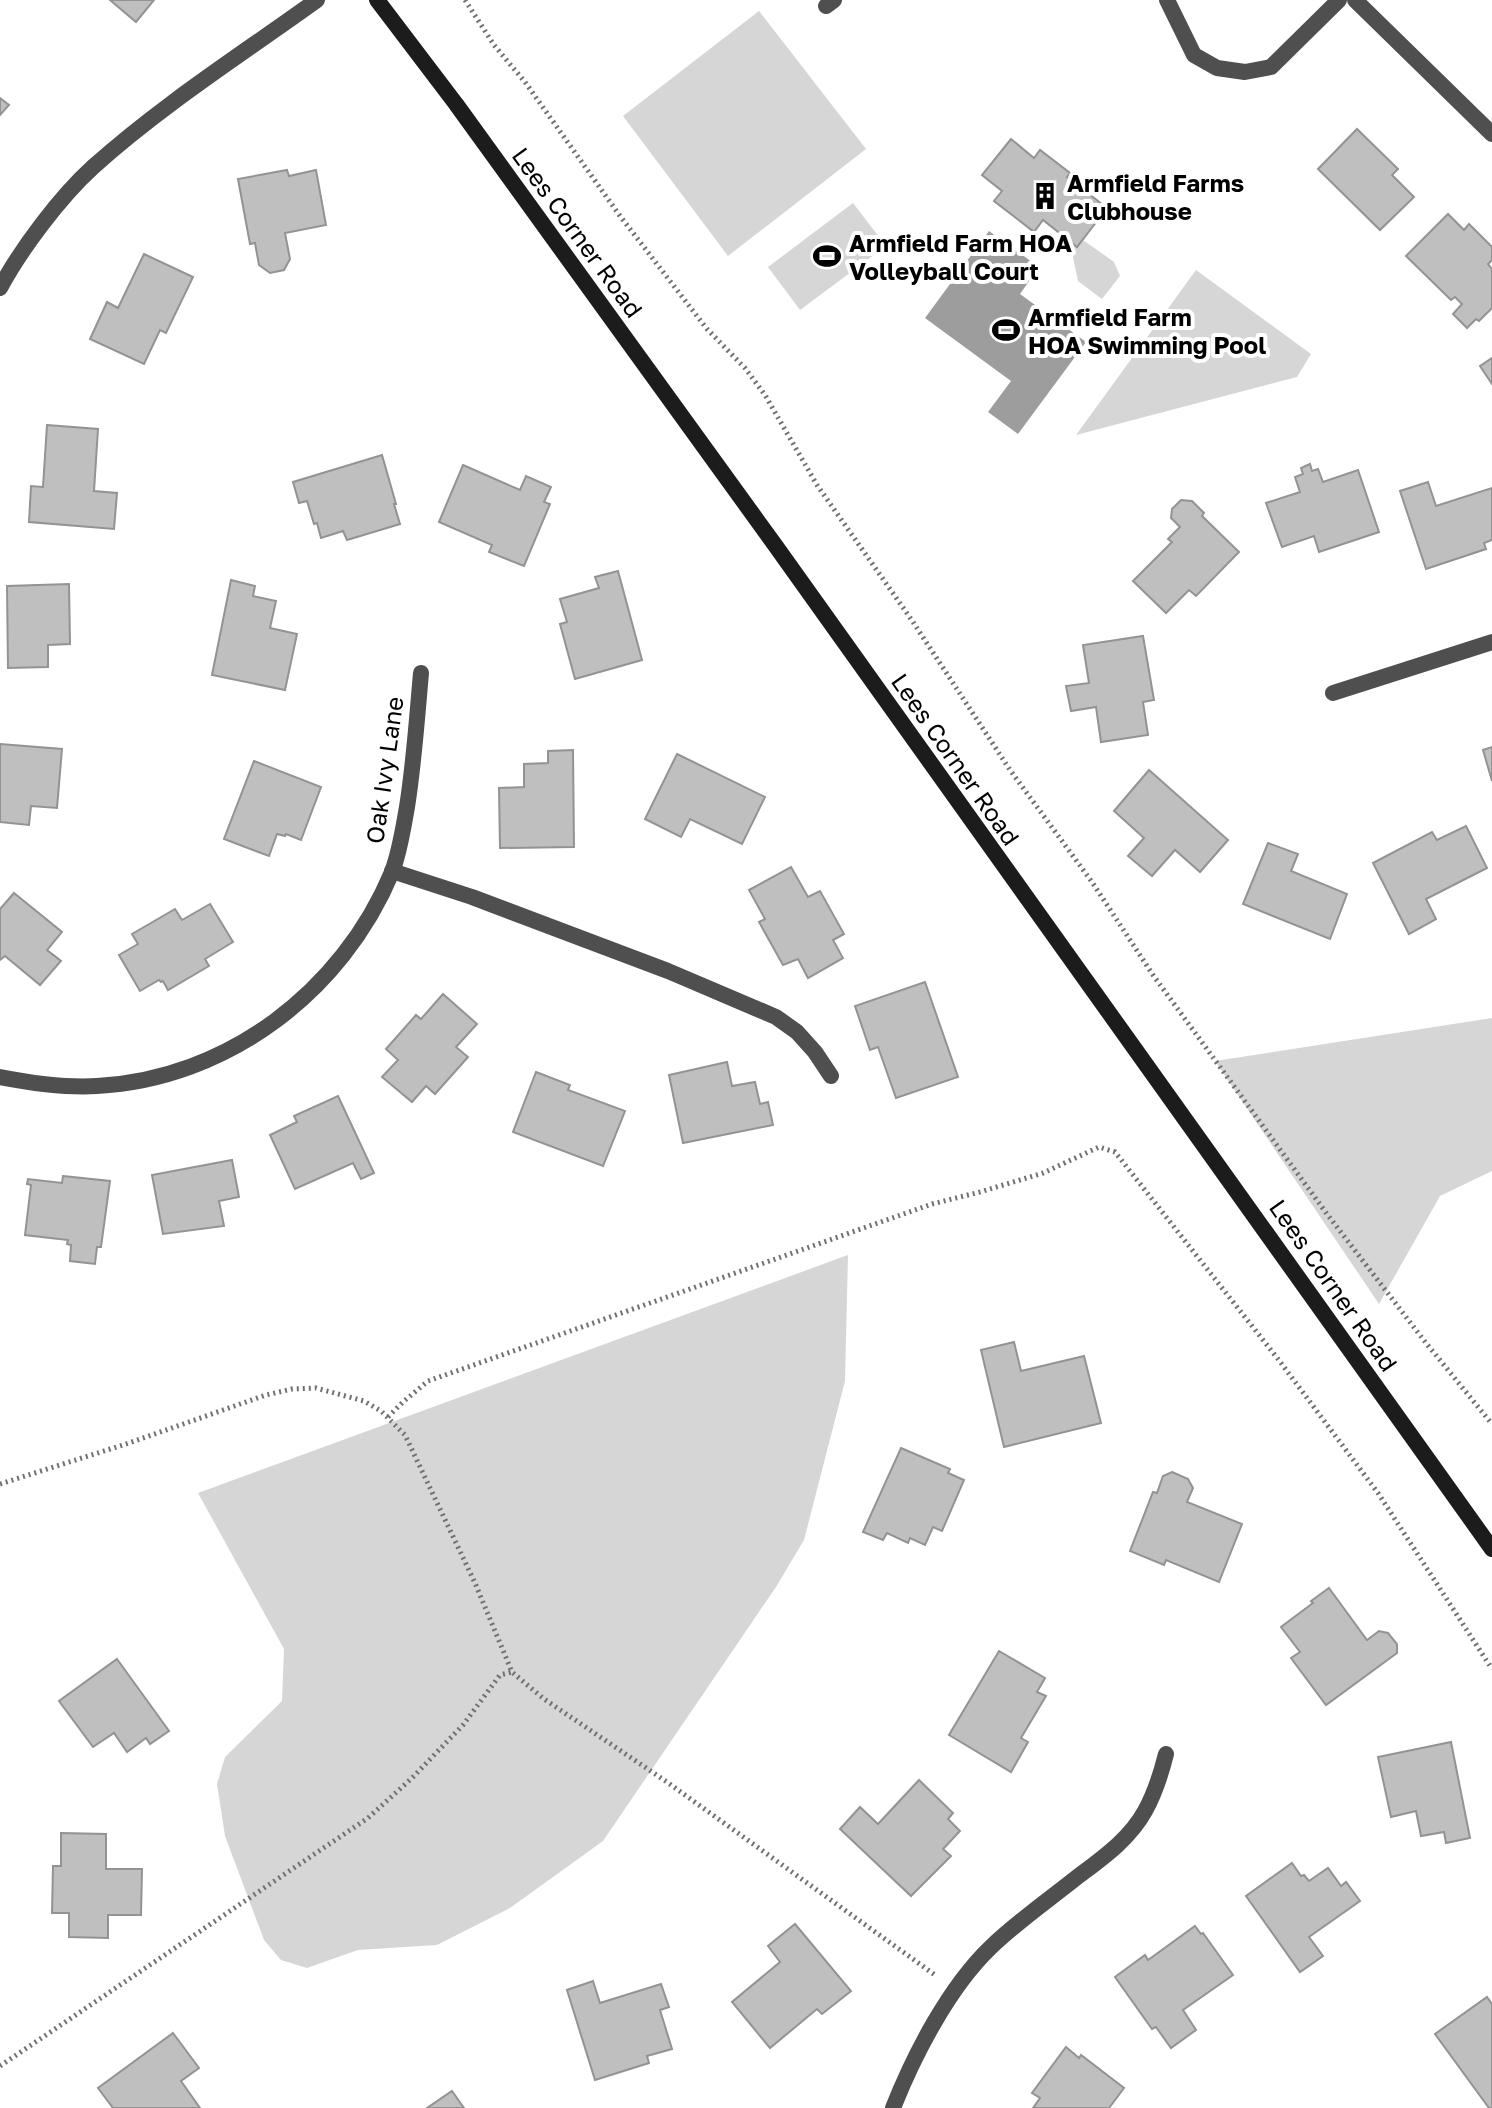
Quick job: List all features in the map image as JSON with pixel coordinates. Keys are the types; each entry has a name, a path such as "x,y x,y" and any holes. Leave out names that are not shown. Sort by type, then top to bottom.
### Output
{"street":[{"path":"0,288 47,218 91,169 161,111 317,0"},
{"name":"Lees Corner Road","path":"377,0 456,104 775,545 1492,1549"},
{"path":"1167,0 1194,55 1217,68 1245,72 1271,67 1339,0"},
{"path":"1355,0 1492,134"},
{"path":"1333,693 1492,642"},
{"name":"Oak Ivy Lane","path":"0,1077 31,1083 96,1086 148,1079 200,1064 247,1041 310,992 343,955 371,913 392,871 402,836 411,781 421,673"},
{"path":"392,871 472,897 654,966 776,1017 797,1032 831,1076"},
{"path":"893,2108 916,2054 956,1989 988,1950 1020,1921 1119,1846 1144,1814 1166,1754"}],"path":[{"path":"465,0 494,45 525,82 620,216 707,329 745,368 765,395 817,485 1153,975 1327,1214 1492,1424"},
{"path":"388,1417 428,1381 932,1204 1043,1173 1099,1147 1115,1152 1278,1359 1378,1493 1492,1669"},
{"path":"0,1484 292,1389 316,1388 364,1401 381,1411 405,1435 475,1583 512,1672 544,1699 667,1782 956,1989"},
{"path":"0,2066 368,1818 463,1725 500,1675 512,1672"}],"shaded area":[{"path":"759,11 866,149 728,256 623,116"},
{"name":"Armfield Farm HOA Volleyball Court","path":"853,203 886,246 800,310 768,267"},
{"name":"Armfield Farm HOA Swimming Pool","path":"989,231 1039,267 1020,294 1086,342 1018,434 988,412 1011,381 925,318"},
{"path":"1073,233 1114,262 1120,276 1102,299 1078,281 1069,238"},
{"path":"1196,270 1311,354 1297,377 1076,435"},
{"path":"1492,1018 1492,1171 1440,1196 1379,1304 1215,1061"},
{"path":"848,1255 845,1381 804,1540 776,1587 603,1841 510,1908 437,1945 358,1950 307,1968 281,1960 264,1940 225,1836 217,1784 225,1757 282,1701 284,1649 198,1493"}],"building":[{"path":"110,0 154,0 136,22"},
{"path":"0,98 9,105 0,115"},
{"path":"1357,129 1398,169 1392,175 1414,197 1380,230 1318,169"},
{"name":"Armfield Farms Clubhouse","path":"1011,139 1034,158 1040,150 1070,173 1067,177 1107,208 1077,247 1043,220 1034,232 994,201 1002,191 982,175"},
{"path":"287,170 289,176 316,170 326,225 285,233 290,259 284,270 270,273 259,265 255,243 250,244 238,179"},
{"path":"1448,214 1464,230 1469,224 1492,247 1492,260 1488,264 1492,269 1492,308 1467,328 1453,314 1462,304 1455,297 1451,300 1406,256"},
{"path":"144,254 193,277 166,333 160,330 144,364 90,339 107,302 118,308"},
{"path":"1492,358 1492,384 1480,366"},
{"path":"47,425 98,429 94,491 117,493 114,529 29,522 31,486 43,487"},
{"path":"382,455 400,524 347,540 343,531 321,538 307,501 299,503 293,482"},
{"path":"1310,464 1312,471 1318,469 1323,482 1358,470 1379,532 1319,552 1314,536 1282,547 1266,503 1300,492 1295,477 1303,474 1301,468"},
{"path":"463,465 520,490 526,476 551,487 544,502 550,504 524,566 489,552 492,545 439,522"},
{"path":"1428,482 1436,506 1492,488 1492,540 1484,543 1486,549 1426,569 1400,491"},
{"path":"1181,500 1192,501 1204,513 1202,516 1239,552 1196,596 1189,590 1166,613 1133,581 1172,542 1168,539 1180,527 1171,518 1172,509"},
{"path":"618,571 642,660 575,679 560,624 567,622 560,599 599,588 595,577"},
{"path":"231,580 255,586 253,596 276,601 270,628 297,634 285,690 212,675"},
{"path":"69,584 70,644 48,645 48,667 8,668 7,586"},
{"path":"1143,636 1154,700 1143,702 1148,735 1101,742 1096,707 1071,711 1066,686 1089,683 1083,645"},
{"path":"0,744 62,749 57,808 31,806 29,825 0,822"},
{"path":"1492,747 1492,781 1483,750"},
{"path":"573,750 574,847 500,848 499,788 524,787 524,764 548,763 548,751"},
{"path":"677,754 765,797 742,844 690,819 681,837 645,819"},
{"path":"254,761 321,787 301,840 277,834 269,856 224,839"},
{"path":"1149,770 1228,840 1200,872 1175,850 1152,876 1128,856 1144,838 1114,811"},
{"path":"1466,826 1487,868 1426,899 1436,919 1409,934 1373,863 1432,832 1437,840"},
{"path":"1268,843 1298,854 1291,871 1347,894 1330,939 1243,904"},
{"path":"791,867 808,897 820,891 844,934 833,940 843,958 808,978 798,959 783,965 759,922 765,919 749,890"},
{"path":"14,893 62,932 47,950 61,961 40,985 5,956 0,960 0,909"},
{"path":"210,904 233,942 205,959 209,966 168,990 159,980 140,991 119,955 138,944 132,934 175,909 182,920"},
{"path":"925,982 958,1077 896,1098 878,1047 870,1050 855,1006"},
{"path":"443,994 477,1024 456,1047 468,1057 435,1094 426,1086 412,1102 382,1077 398,1060 386,1049 416,1015 421,1019"},
{"path":"727,1062 732,1086 755,1082 760,1104 768,1102 773,1125 683,1143 669,1075"},
{"path":"536,1072 570,1085 568,1090 625,1111 603,1166 513,1132"},
{"path":"338,1096 374,1173 361,1179 353,1163 295,1189 270,1135 297,1122 294,1116"},
{"path":"232,1160 239,1197 219,1201 224,1226 163,1234 152,1175"},
{"path":"63,1176 110,1181 101,1247 97,1247 95,1264 70,1261 71,1245 67,1244 68,1240 25,1235 31,1185 27,1184 28,1179 62,1183"},
{"path":"1014,1342 1021,1371 1084,1356 1101,1423 1004,1447 981,1350"},
{"path":"901,1448 950,1469 948,1473 964,1480 942,1531 933,1527 925,1545 910,1538 908,1543 887,1533 883,1540 863,1532"},
{"path":"1172,1472 1188,1479 1193,1488 1187,1502 1242,1524 1219,1582 1166,1560 1164,1565 1130,1551 1153,1492 1157,1493 1163,1476"},
{"path":"1329,1588 1367,1640 1379,1631 1388,1633 1397,1644 1397,1653 1326,1705 1291,1658 1300,1652 1281,1627"},
{"path":"999,1651 1045,1678 1037,1692 1046,1696 1021,1738 1028,1742 1011,1772 949,1735"},
{"path":"117,1659 169,1731 150,1744 146,1738 127,1752 114,1733 93,1747 59,1701"},
{"path":"1451,1742 1470,1838 1446,1843 1444,1832 1421,1836 1416,1811 1391,1817 1378,1757"},
{"path":"919,1780 953,1813 948,1819 960,1831 943,1849 951,1856 911,1896 840,1829 860,1807 878,1824"},
{"path":"61,1833 106,1834 106,1869 142,1869 141,1915 108,1915 108,1938 69,1937 69,1913 52,1913 53,1866 61,1866"},
{"path":"1292,1863 1309,1881 1328,1868 1341,1886 1346,1882 1360,1901 1309,1937 1323,1956 1300,1972 1246,1896"},
{"path":"795,1924 851,1991 822,2014 817,2009 770,2048 732,2002 780,1962 768,1946"},
{"path":"1195,1926 1233,1975 1183,2010 1196,2030 1171,2048 1156,2027 1152,2029 1115,1977 1145,1955 1148,1960"},
{"path":"593,1981 600,2003 661,1984 669,2007 660,2010 672,2049 647,2056 649,2063 595,2080 567,1990"},
{"path":"1487,1997 1492,2004 1492,2108 1435,2034"},
{"path":"173,2033 199,2068 181,2081 200,2108 113,2108 98,2088"},
{"path":"1066,2047 1124,2088 1109,2108 1033,2108 1040,2098 1032,2093"},
{"path":"452,2091 464,2108 427,2108"}],"place":[{"name":"Armfield Farms Clubhouse","path":"1045,196"},
{"name":"Armfield Farm HOA Volleyball Court","path":"827,256"},
{"name":"Armfield Farm HOA Swimming Pool","path":"1006,330"}]}
